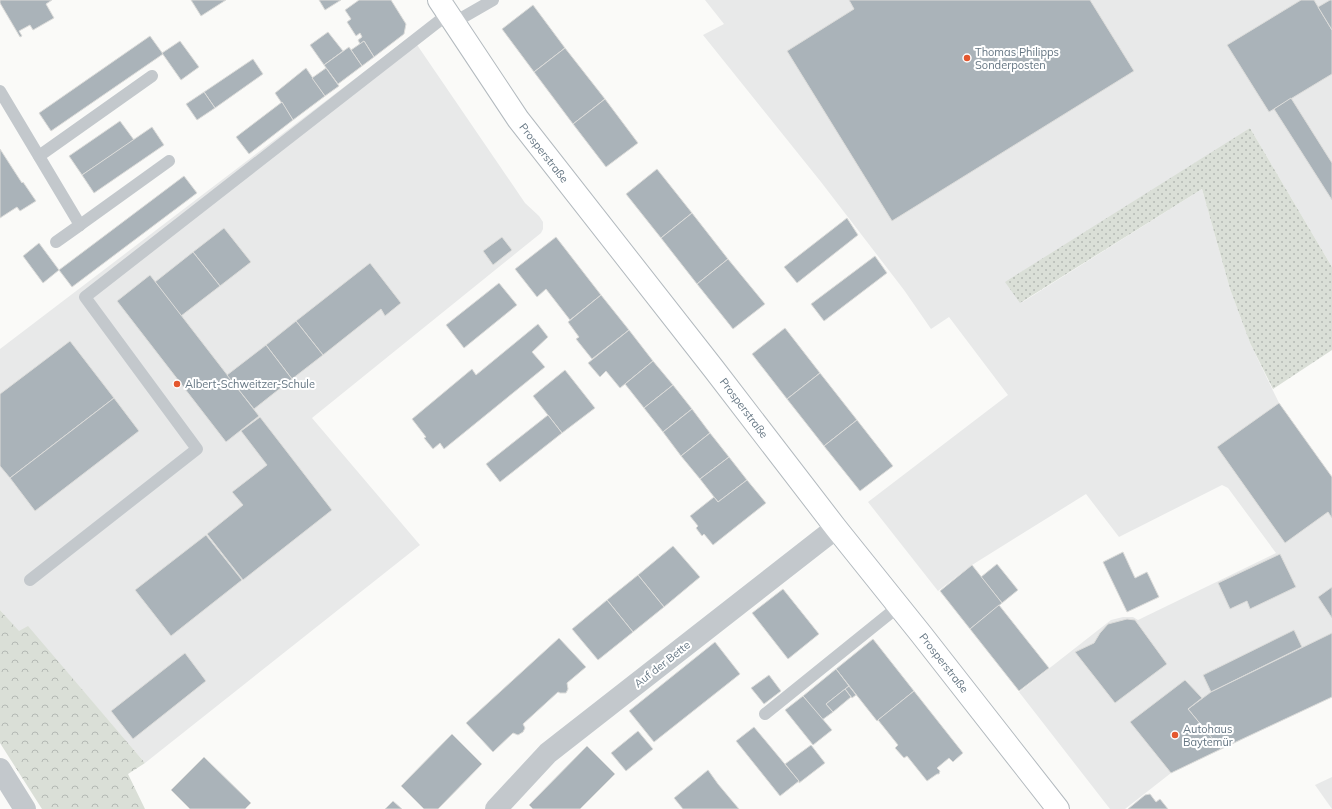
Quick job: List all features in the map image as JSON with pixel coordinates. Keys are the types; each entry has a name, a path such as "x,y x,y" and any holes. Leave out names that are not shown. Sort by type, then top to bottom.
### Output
{"main road":[{"name":"Prosperstraße","path":"447,12 518,119 836,528 1058,809"}],"street":[{"name":"Auf der Bette","path":"496,809 548,754 836,528"},
{"path":"0,769 25,809"}],"lane":[{"path":"30,580 197,449 85,297 447,12 493,0"},
{"path":"39,156 152,76"},
{"path":"0,91 80,224"},
{"path":"56,242 168,161"},
{"path":"765,714 899,606"}],"shaded area":[{"path":"705,0 1332,0 1332,267 1250,128 1021,303 1202,189 1230,289 1250,343 1279,403 1332,477 1332,697 1171,773 1125,809 1110,809 1019,692 1111,620 1123,617 1133,617 1138,620 1276,553 1228,488 1222,485 1119,537 1086,494 972,565 938,591 868,502 1008,395 949,317 931,329 904,290 821,182 703,35 724,24"},
{"name":"Albert-Schweitzer-Schule","path":"411,36 525,203 539,216 543,222 543,229 541,233 312,418 420,545 145,763 28,627 19,632 0,610 0,349"},
{"path":"1332,777 1332,809 1315,785"}],"green space":[{"path":"1250,128 1332,267 1332,350 1273,389 1250,343 1230,289 1202,189 1020,303 1005,282"},
{"path":"0,610 19,631 28,626 145,763 128,774 145,809 42,809 0,743"}],"building":[{"path":"0,0 52,0 46,4 54,18 33,30 30,25 19,31 22,36 20,37 0,3"},
{"path":"191,0 226,0 201,16"},
{"path":"319,0 341,0 325,10"},
{"path":"359,0 391,0 406,24 404,34 374,57 364,41 360,44 358,40 362,37 360,33 356,36 347,22 351,19 345,10"},
{"path":"849,0 1090,0 1134,71 892,221 787,51 854,9"},
{"path":"1301,0 1314,0 1332,30 1332,74 1269,112 1227,45"},
{"path":"1332,0 1332,30 1318,7"},
{"path":"533,5 565,48 534,72 502,29"},
{"path":"328,32 343,51 324,65 310,45"},
{"path":"150,36 163,54 51,131 39,113"},
{"path":"180,41 199,67 181,80 162,53"},
{"path":"364,41 374,57 362,66 351,50"},
{"path":"349,47 362,66 338,84 324,65"},
{"path":"565,48 605,99 573,124 534,72"},
{"path":"253,59 263,74 215,108 204,92"},
{"path":"306,68 325,96 293,120 275,93"},
{"path":"326,68 339,86 325,96 312,78"},
{"path":"204,92 215,108 197,120 186,104"},
{"path":"1291,98 1332,163 1332,200 1274,109"},
{"path":"605,99 638,143 606,167 573,124"},
{"path":"282,102 293,120 249,154 236,137"},
{"path":"120,121 134,140 82,175 69,156"},
{"path":"152,127 164,145 94,193 82,175"},
{"path":"0,149 22,183 23,182 36,201 20,211 17,207 0,218"},
{"path":"657,169 692,213 661,238 626,194"},
{"path":"184,176 197,193 72,287 59,270"},
{"path":"692,213 728,259 697,284 661,238"},
{"path":"847,218 858,235 797,283 784,267"},
{"path":"224,228 251,262 220,286 193,252"},
{"path":"502,237 512,250 493,265 483,251"},
{"path":"556,237 601,295 570,320 546,289 537,297 515,269"},
{"path":"39,243 59,270 43,283 23,256"},
{"path":"193,252 220,286 181,316 155,282"},
{"path":"875,256 887,273 824,321 811,304"},
{"path":"728,259 765,304 733,329 697,284"},
{"path":"370,263 401,303 385,316 381,309 323,355 296,321"},
{"name":"Albert-Schweitzer-Schule","path":"150,275 259,416 226,442 117,301"},
{"path":"499,283 517,305 464,348 446,325"},
{"path":"601,295 629,330 592,359 576,339 579,337 568,322"},
{"path":"296,321 323,355 292,379 266,345"},
{"path":"538,324 548,337 532,352 545,367 444,449 440,443 433,449 412,419 472,369 476,375"},
{"path":"785,328 820,373 787,399 752,354"},
{"path":"629,330 653,361 620,388 606,371 600,377 588,363"},
{"path":"70,341 114,398 10,478 0,466 0,394"},
{"path":"266,345 292,379 254,409 227,375"},
{"path":"653,361 673,385 644,408 625,384"},
{"path":"565,370 595,408 562,433 533,396"},
{"path":"820,373 857,420 824,446 787,399"},
{"path":"673,385 692,409 663,432 644,408"},
{"path":"114,398 139,431 35,511 10,478"},
{"path":"1279,403 1332,477 1332,518 1328,512 1285,543 1217,447"},
{"path":"692,409 710,433 681,456 663,432"},
{"path":"548,415 562,433 500,482 486,464"},
{"path":"260,417 332,510 243,580 207,534 243,505 232,492 267,465 241,431"},
{"path":"857,420 893,466 860,491 824,446"},
{"path":"710,433 729,457 700,479 681,456"},
{"path":"729,457 747,480 718,502 700,479"},
{"path":"747,480 766,503 713,545 704,534 702,536 696,528 698,526 690,516 714,497 718,502"},
{"path":"206,535 242,580 171,636 135,590"},
{"path":"673,546 700,577 664,607 638,575"},
{"path":"1123,552 1135,578 1147,572 1159,597 1127,612 1103,562"},
{"path":"1280,554 1296,587 1250,609 1247,601 1230,609 1218,583"},
{"path":"997,564 1018,590 1002,603 981,577"},
{"path":"972,565 1002,603 970,629 940,591"},
{"path":"638,575 664,607 633,632 607,600"},
{"path":"1332,587 1332,618 1318,597"},
{"path":"783,589 819,634 788,659 752,613"},
{"path":"607,600 633,632 598,660 572,629"},
{"path":"999,605 1049,668 1019,691 970,629"},
{"path":"1127,619 1135,620 1167,664 1115,703 1075,652 1094,643 1108,624"},
{"path":"1294,630 1302,647 1211,692 1203,675"},
{"path":"1332,633 1332,697 1221,749 1188,709 1211,692"},
{"path":"559,638 586,667 567,683 568,689 566,693 558,692 523,724 525,728 523,732 518,735 513,733 493,752 466,723"},
{"path":"873,639 914,691 877,721 836,669"},
{"path":"715,642 740,674 654,742 629,711"},
{"path":"185,653 206,681 133,739 111,711"},
{"path":"836,669 849,686 826,704 833,712 822,720 803,696"},
{"path":"769,675 781,691 764,704 751,688"},
{"name":"Autohaus Baytemür","path":"1185,680 1202,698 1188,709 1221,749 1171,773 1130,722"},
{"path":"849,686 856,695 852,698 845,689"},
{"path":"845,689 851,697 833,712 826,704"},
{"path":"914,691 963,753 953,762 949,758 937,768 940,771 939,774 927,781 907,756 904,758 895,748 898,745 878,720"},
{"path":"803,696 832,730 813,745 785,710"},
{"path":"754,727 799,781 780,796 736,741"},
{"path":"638,731 653,749 626,771 611,753"},
{"path":"452,734 482,764 438,809 424,809 401,786"},
{"path":"811,745 825,763 799,783 785,764"},
{"path":"587,746 615,774 580,809 533,809 529,805"},
{"path":"204,757 251,803 245,809 190,809 171,790"},
{"path":"708,770 739,809 683,809 674,798"},
{"path":"1150,794 1156,802 1160,799 1168,809 1128,809 1145,795"},
{"path":"393,801 402,809 385,809"}],"place":[{"name":"Thomas Philipps Sonderposten","path":"967,58"},
{"name":"Albert-Schweitzer-Schule","path":"177,384"},
{"name":"Autohaus Baytemür","path":"1175,735"}]}
